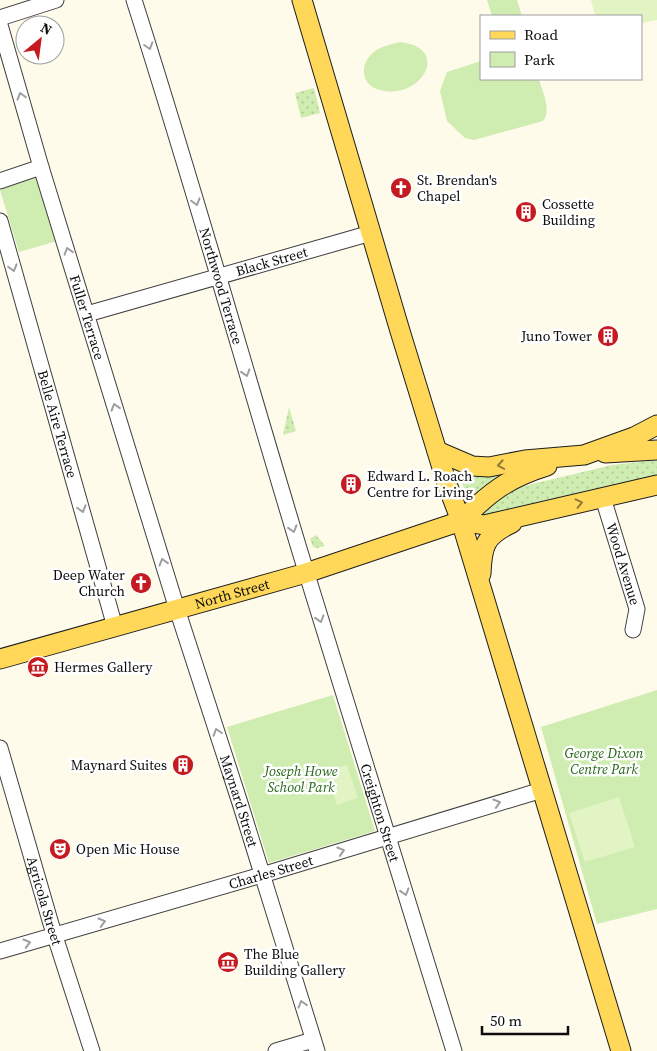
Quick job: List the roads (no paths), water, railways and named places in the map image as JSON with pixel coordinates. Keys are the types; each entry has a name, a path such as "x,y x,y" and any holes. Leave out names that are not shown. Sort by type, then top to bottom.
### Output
{"main road":[{"path":"302,0 437,451 461,521 621,1051"},
{"path":"437,451 472,466 489,468 525,460 584,455 634,437 657,425"},
{"name":"North Street","path":"461,521 499,486 531,471 584,455 657,450"},
{"name":"North Street","path":"0,659 306,573 461,521 484,524 657,485"},
{"path":"480,584 482,551 490,537 502,528 531,514"}],"street":[{"name":"Northwood Terrace","path":"134,0 177,136 306,573"},
{"path":"0,18 48,1"},
{"name":"Fuller Terrace","path":"0,25 41,168 177,609"},
{"path":"0,181 41,168"},
{"name":"Belle Aire Terrace","path":"0,221 115,627"},
{"name":"Black Street","path":"87,314 371,232"},
{"name":"Wood Avenue","path":"603,498 637,609 634,630"},
{"name":"Creighton Street","path":"306,573 454,1051"},
{"name":"Maynard Street","path":"177,609 315,1046"},
{"name":"Agricola Street","path":"0,748 7,795 92,1051"},
{"name":"Charles Street","path":"0,951 262,875 542,790"},
{"path":"276,1051 315,1046"}],"place":[{"name":"St. Brendan's Chapel","path":"401,188"},
{"name":"Cossette Building","path":"526,212"},
{"name":"Juno Tower","path":"608,336"},
{"name":"Edward L. Roach Centre for Living","path":"351,484"},
{"name":"Deep Water Church","path":"141,583"},
{"name":"Hermes Gallery","path":"38,667"},
{"name":"Maynard Suites","path":"183,765"},
{"name":"Open Mic House","path":"60,849"},
{"name":"The Blue Building Gallery","path":"228,962"}],"park label":[{"name":"George Dixon Centre Park","path":"604,762"},
{"name":"Joseph Howe School Park","path":"301,780"}]}
